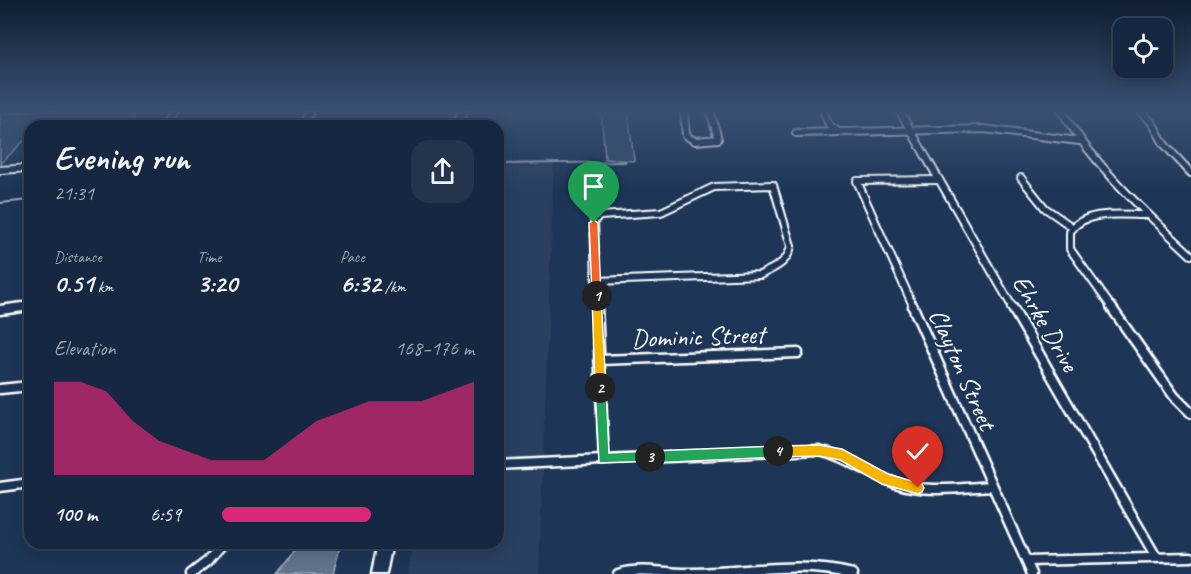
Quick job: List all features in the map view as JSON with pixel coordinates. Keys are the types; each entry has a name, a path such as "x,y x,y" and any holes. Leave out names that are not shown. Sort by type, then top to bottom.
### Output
{"street":[{"path":"687,137 694,141 718,139 717,137"},
{"name":"Ehrke Drive","path":"914,137 1156,557"},
{"path":"1035,137 1079,141"},
{"path":"1077,137 1146,215 1191,255"},
{"path":"1160,137 1191,173"},
{"path":"0,170 24,168"},
{"path":"1021,178 1045,208 1072,227"},
{"name":"Clayton Street","path":"939,180 856,181 1032,574"},
{"path":"596,281 750,276 777,268 789,256 791,246 773,185 714,186 661,212 600,216 594,223 596,281 599,360 604,459"},
{"path":"1146,215 1102,216 1086,219 1072,227 1068,241 1074,257 1174,396 1191,413"},
{"path":"0,310 24,307"},
{"name":"Dominic Street","path":"599,360 798,353"},
{"path":"0,389 24,387"},
{"path":"504,465 819,450 842,455 877,475 905,486 931,488 992,486"},
{"path":"0,487 24,484"},
{"path":"191,574 208,561 218,549"},
{"path":"379,574 384,549"},
{"path":"1027,561 1191,557"},
{"path":"618,574 636,569 687,573 830,567 853,574"}],"shaded area":[{"path":"0,137 24,137 24,141 0,164"},
{"path":"603,137 631,137 634,161 605,159"},
{"path":"554,160 539,574 407,574 411,549 504,549 504,163"},
{"path":"296,549 339,549 333,574 277,574"}],"waterway":[{"path":"504,164 625,162"},
{"path":"0,203 24,201"}],"route":[{"path":"594,223 604,459 819,450 833,452 854,460 886,480 918,488"}]}
